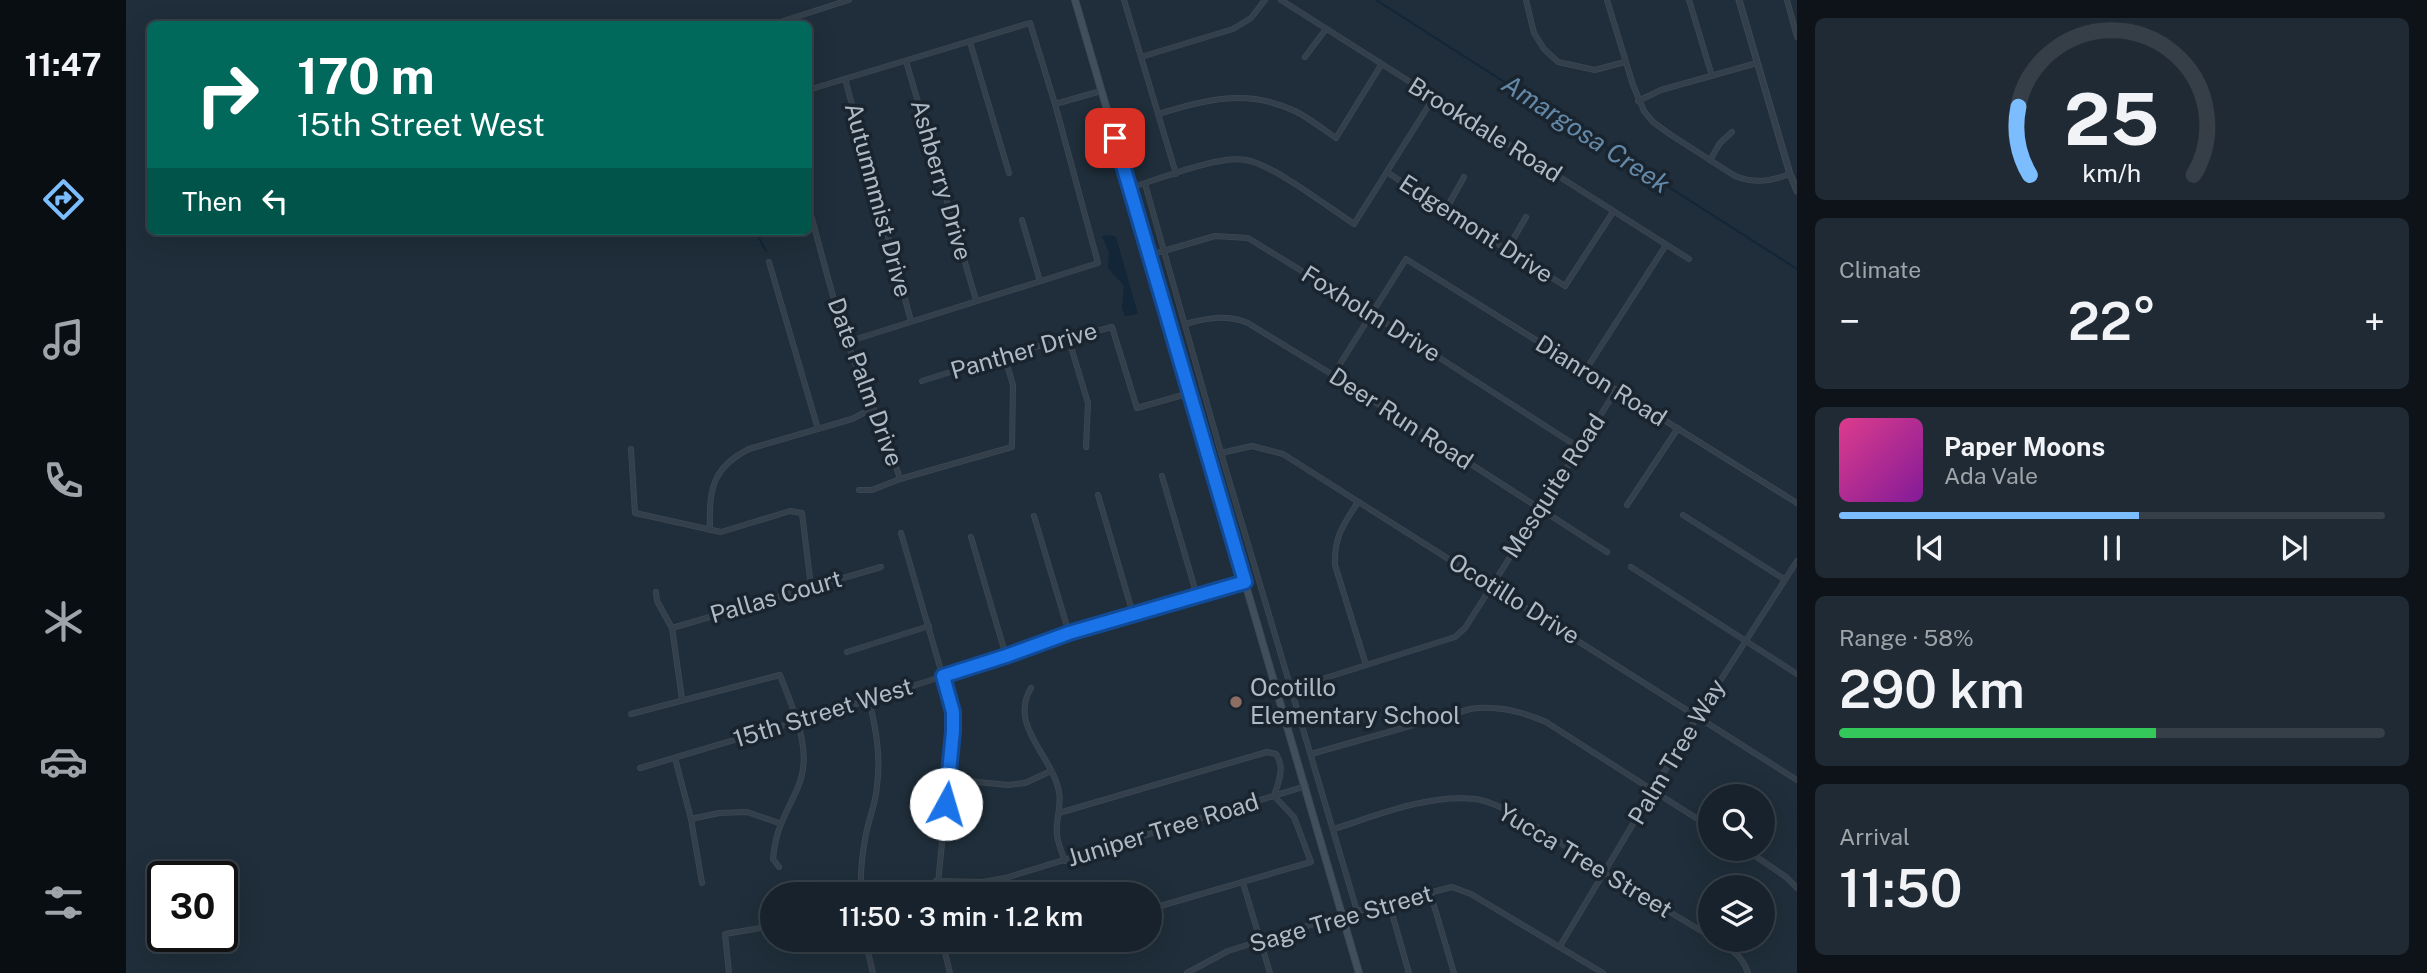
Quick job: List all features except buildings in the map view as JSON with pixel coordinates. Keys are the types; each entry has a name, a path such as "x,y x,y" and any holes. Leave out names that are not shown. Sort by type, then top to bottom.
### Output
{"main road":[{"path":"1074,0 1359,973"}],"street":[{"path":"783,21 849,0"},
{"path":"1124,0 1175,174"},
{"path":"1141,57 1233,29 1251,18 1265,0"},
{"name":"Brookdale Road","path":"1281,0 1689,259"},
{"path":"1526,0 1534,33 1544,49 1559,62 1595,70 1625,62"},
{"path":"1607,0 1638,101 1653,122 1735,176 1747,181 1774,180 1790,174"},
{"path":"1689,0 1712,76"},
{"path":"1739,0 1797,191"},
{"path":"1787,0 1797,37"},
{"path":"812,89 1030,23 1098,263 847,342"},
{"path":"1305,57 1326,29"},
{"path":"970,42 1009,173"},
{"name":"Ashberry Drive","path":"906,61 976,300"},
{"path":"1638,101 1661,90 1757,63"},
{"path":"1157,114 1202,101 1228,97 1261,101 1295,111 1336,138 1381,65"},
{"name":"Autumnmist Drive","path":"845,79 911,321"},
{"path":"1055,104 1101,91"},
{"path":"1130,188 1217,162 1245,160 1268,167 1354,224 1434,97"},
{"path":"1710,160 1720,142 1732,132"},
{"name":"Edgemont Drive","path":"1387,172 1565,286 1613,212"},
{"path":"1445,211 1464,177"},
{"path":"1145,184 1221,453 1335,829 1357,911"},
{"path":"1507,250 1526,217"},
{"name":"Date Palm Drive","path":"812,218 847,342 888,440 900,479"},
{"path":"1022,220 1040,281"},
{"name":"Foxholm Drive","path":"1150,255 1215,236 1248,238 1578,447"},
{"path":"1585,371 1666,245"},
{"name":"Dianron Road","path":"1370,313 1406,259 1797,503"},
{"path":"769,262 818,429"},
{"path":"1333,374 1370,313"},
{"name":"Deer Run Road","path":"1185,324 1215,317 1234,317 1248,323 1333,374 1607,552"},
{"name":"Panther Drive","path":"922,381 1004,355 1112,327 1137,408 1190,393"},
{"path":"1068,337 1088,403 1086,447"},
{"path":"859,490 872,489 1012,447 1013,385 1004,355"},
{"name":"Mesquite Road","path":"1278,693 1455,638 1465,628 1539,508 1617,390"},
{"path":"710,530 712,482 736,456 749,449 852,419 873,408"},
{"path":"1627,505 1678,428"},
{"name":"Ocotillo Drive","path":"1221,453 1252,446 1283,454 1797,780"},
{"path":"631,449 635,513 720,532 790,511 802,513 811,587"},
{"path":"1162,476 1197,596"},
{"path":"1098,495 1133,614"},
{"path":"1358,502 1340,531 1334,547 1335,565 1366,666"},
{"path":"1683,515 1784,579"},
{"path":"1034,516 1069,633"},
{"path":"901,533 953,712 936,881"},
{"path":"971,537 1006,656"},
{"name":"Palm Tree Way","path":"1560,946 1697,717 1797,561"},
{"name":"Pallas Court","path":"672,628 881,567"},
{"path":"1631,567 1797,674"},
{"name":"15th Street West","path":"640,768 869,700 1069,633 1245,582"},
{"path":"656,592 657,601 672,628 682,699"},
{"path":"848,652 929,626"},
{"path":"631,714 780,675 804,747 800,784 779,823 774,839 773,859 779,867"},
{"path":"1031,688 1024,700 1028,730 1051,771 1059,792 1056,834 1065,861"},
{"path":"860,882 860,871 879,770 879,750 869,700"},
{"path":"1311,754 1470,709 1497,707 1516,710 1546,722 1698,819"},
{"path":"1059,813 1267,752 1276,754 1281,761 1281,771 1274,796 1294,817 1311,862 1162,906"},
{"path":"675,758 691,819 702,883"},
{"path":"948,779 1008,785 1025,783 1051,771"},
{"name":"Juniper Tree Road","path":"936,881 983,882 1065,861 1306,786"},
{"name":"Yucca Tree Street","path":"1335,829 1405,807 1446,799 1477,799 1528,823 1698,929"},
{"path":"691,819 719,813 747,812 779,823"},
{"path":"1763,861 1797,888"},
{"path":"1243,883 1270,973"},
{"name":"Sage Tree Street","path":"1187,973 1228,951 1342,915 1452,887 1471,894 1603,973"},
{"path":"1430,892 1454,973"},
{"path":"1389,903 1409,973"},
{"path":"729,973 725,934 760,928"},
{"path":"868,952 873,973"},
{"path":"945,952 950,973"},
{"path":"1735,952 1744,960 1748,973"}],"water":[{"path":"1102,236 1116,237 1138,314 1125,316 1122,308 1124,286 1108,268 1109,252"}],"waterway":[{"name":"Amargosa Creek","path":"1376,0 1797,269"},
{"path":"759,238 766,251"}],"place":[{"name":"Ocotillo Elementary School","path":"1236,702"}],"route":[{"path":"946,804 953,712 943,676 1069,633 1245,582 1115,138"}]}
